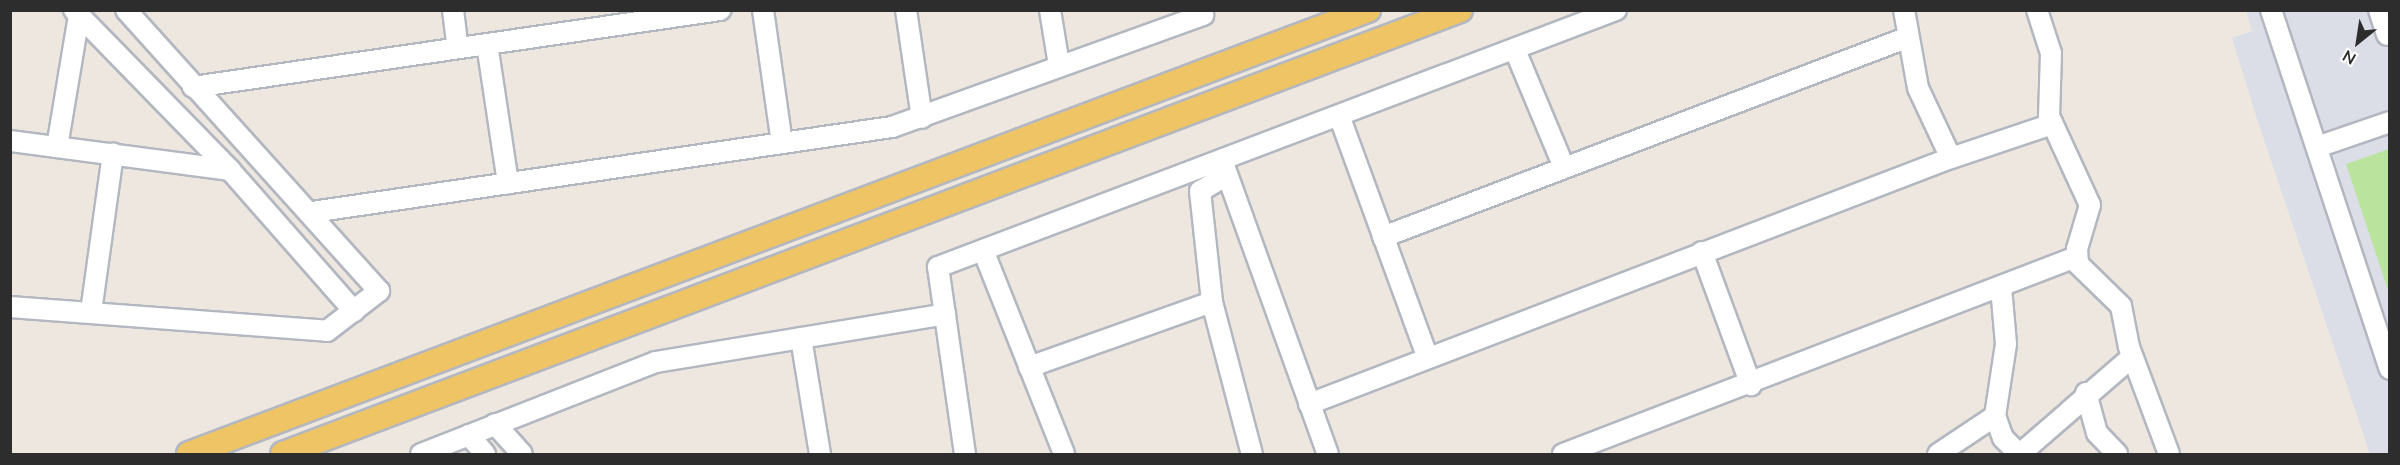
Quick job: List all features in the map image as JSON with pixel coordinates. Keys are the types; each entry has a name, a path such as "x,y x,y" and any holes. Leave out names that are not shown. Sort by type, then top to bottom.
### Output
{"main road":[{"path":"283,454 1460,10"},
{"path":"189,454 1356,13"}],"street":[{"path":"10,307 327,331 379,291 312,212 193,87 126,10"},
{"path":"453,10 458,48"},
{"path":"193,87 720,10"},
{"path":"763,10 782,143"},
{"path":"906,10 922,118"},
{"path":"1050,10 1059,65"},
{"path":"312,212 782,143 922,118 1059,65 1203,15 1202,10"},
{"path":"965,454 938,267 1224,167 1340,118 1616,10"},
{"path":"1904,10 1906,39 1918,88 1951,158"},
{"path":"2037,10 2051,53 2052,124 2090,206 2076,257 2085,274 2121,306 2132,357 2169,454"},
{"path":"2271,10 2390,369"},
{"path":"2379,10 2387,34"},
{"path":"57,147 76,14"},
{"path":"76,14 230,171 354,311"},
{"path":"1383,237 1906,39"},
{"path":"487,44 508,183"},
{"path":"1515,50 1564,167"},
{"path":"1340,118 1427,356"},
{"path":"2317,147 2390,122"},
{"path":"1310,404 1427,356 1951,158 2052,124"},
{"path":"10,141 230,171"},
{"path":"91,312 113,154"},
{"path":"1224,167 1200,191 1212,302 1252,454"},
{"path":"1224,167 1328,454"},
{"path":"983,250 1064,454"},
{"path":"1702,252 1751,386"},
{"path":"1563,454 1751,386 2076,257"},
{"path":"2001,287 2006,344 1995,416 2003,438 2019,454 2086,393 2132,357"},
{"path":"1029,367 1212,302"},
{"path":"421,454 656,362 945,314"},
{"path":"801,338 820,454"},
{"path":"2086,393 2097,433 2117,454"},
{"path":"1938,454 1995,416"},
{"path":"2053,422 2097,433"},
{"path":"495,424 522,454"},
{"path":"469,435 485,454"}],"shaded area":[{"path":"2246,11 2389,11 2389,454 2370,454 2257,119 2232,38 2252,31"}],"green space":[{"path":"2390,149 2389,293 2346,164"}]}
